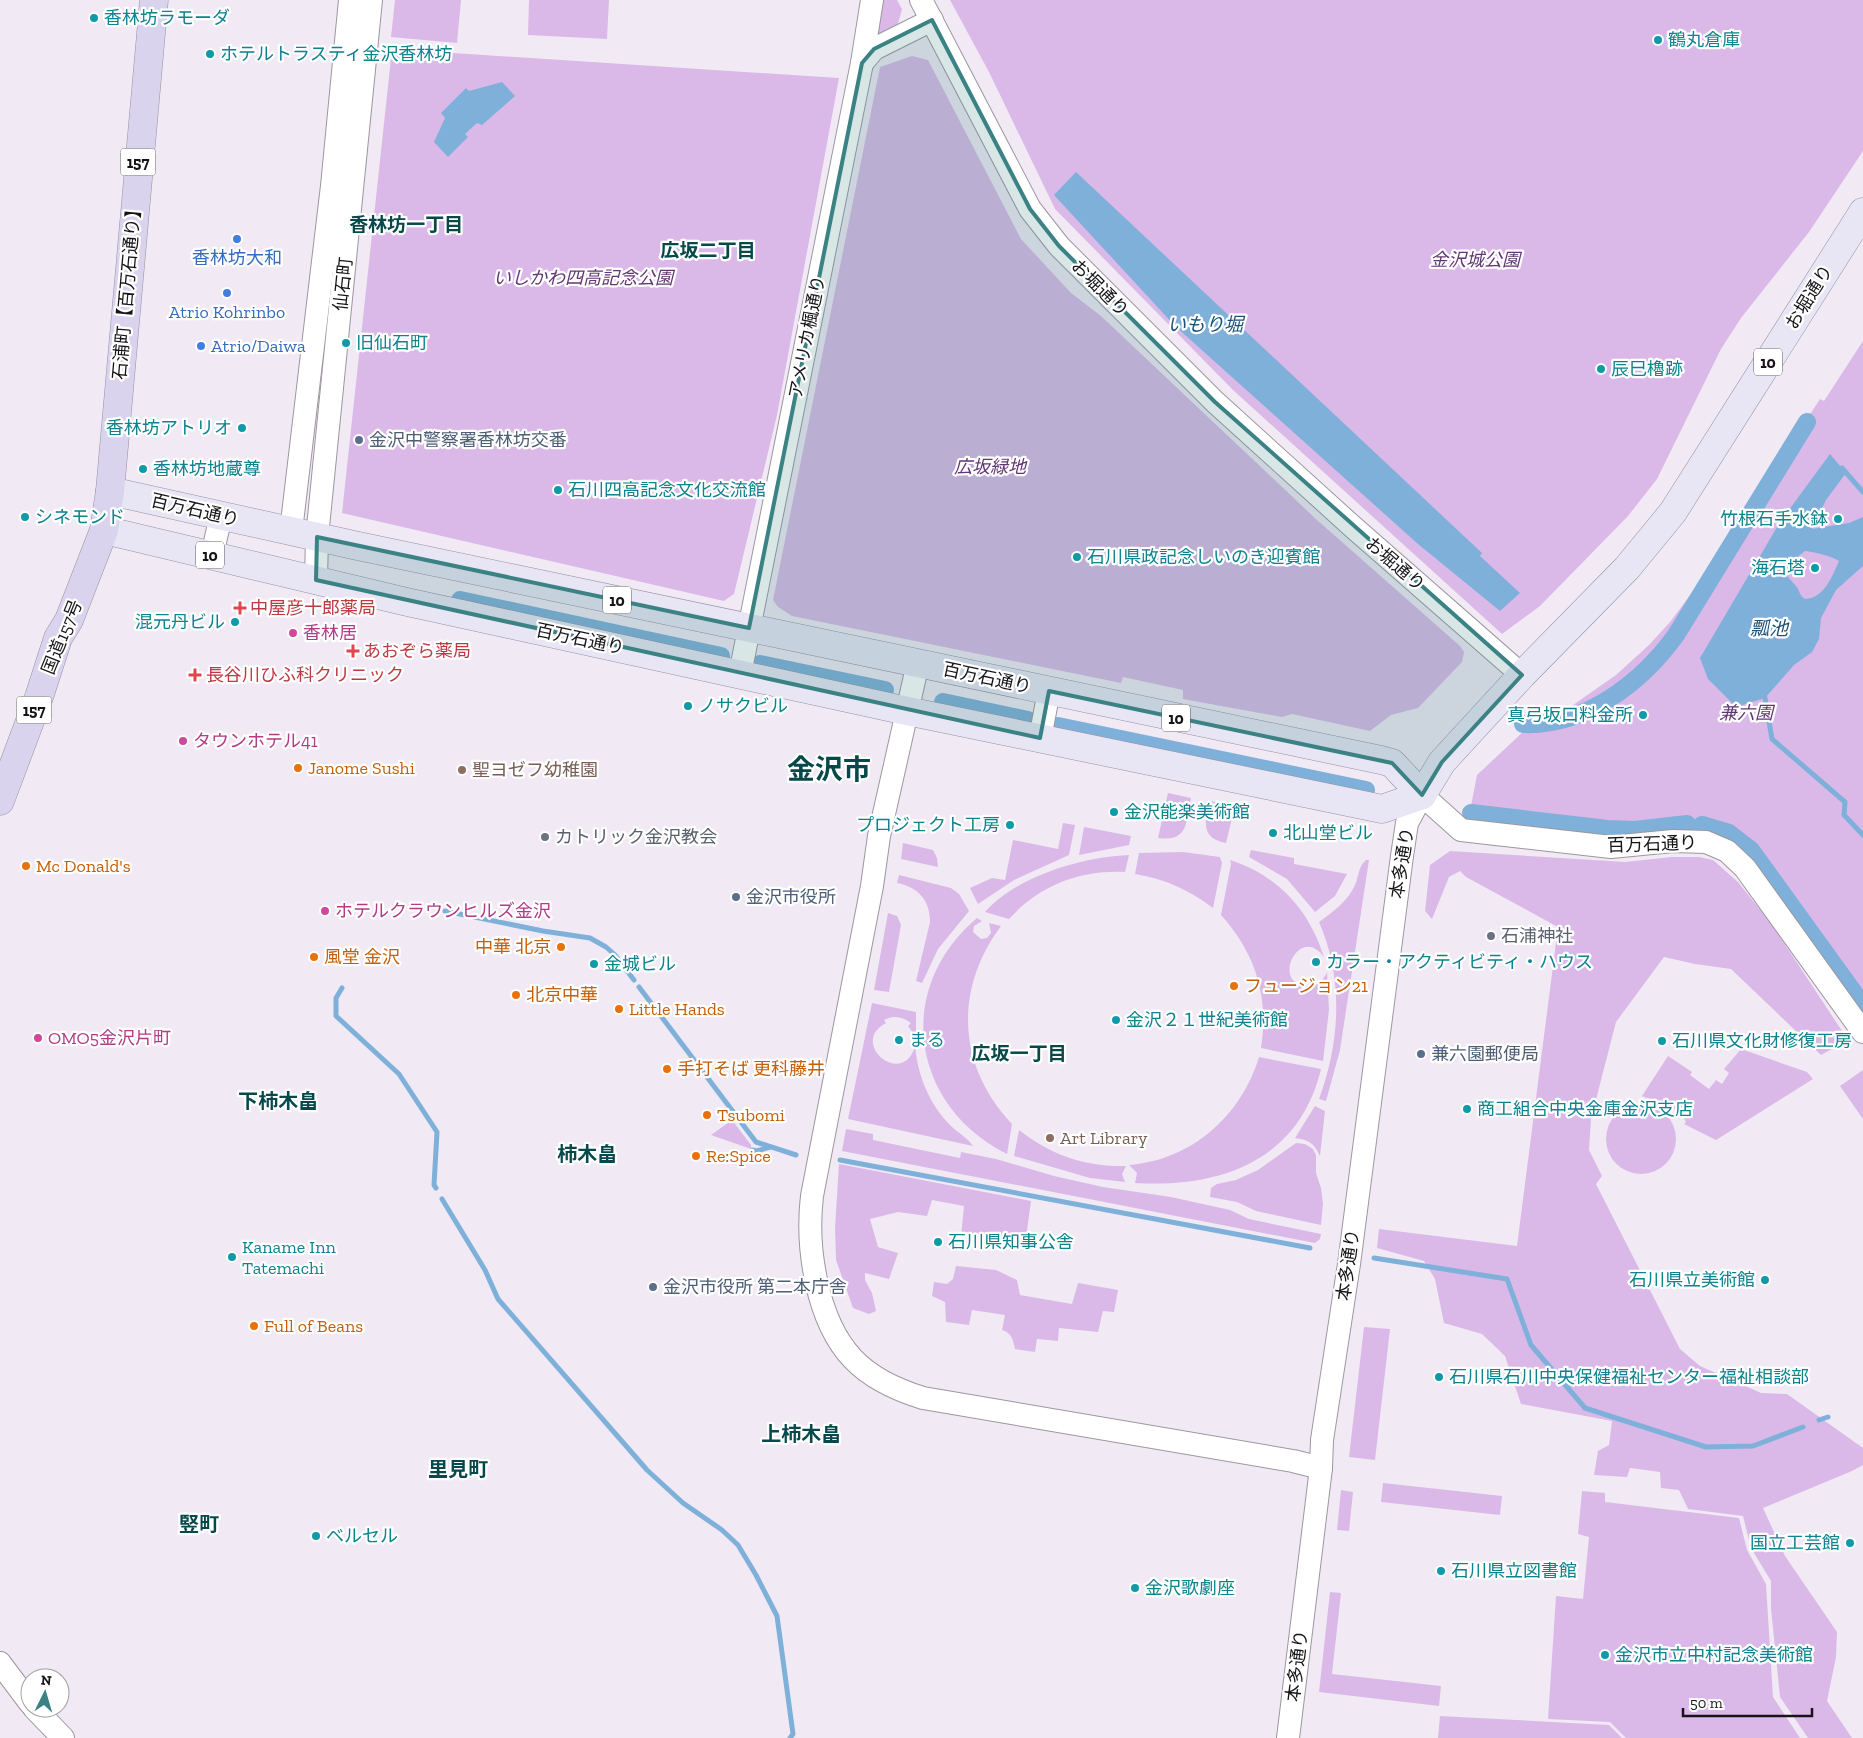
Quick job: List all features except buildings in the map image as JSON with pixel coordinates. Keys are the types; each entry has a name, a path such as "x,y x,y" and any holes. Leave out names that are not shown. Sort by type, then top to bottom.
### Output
{"highway":[{"name":"石浦町【百万石通り】","path":"110,491 154,0"},
{"name":"157","path":"104,530 110,491"},
{"name":"国道157号","path":"0,801 39,698 58,638 69,620 104,530"}],"main road":[{"name":"お堀通り","path":"1522,675 1627,568 1673,512 1863,212"},
{"name":"百万石通り","path":"104,530 416,604 907,711 1382,809 1422,795 1392,763 317,537 110,491"},
{"name":"10","path":"1422,795 1442,762 1522,675"}],"street":[{"name":"仙石町","path":"291,531 332,186 350,0"},
{"name":"仙石町","path":"316,580 317,537 371,0"},
{"name":"アメリカ楓通り","path":"740,674 862,63 872,0"},
{"path":"862,63 874,49 927,10"},
{"name":"お堀通り","path":"927,10 1030,209 1059,246 1222,408 1353,527 1522,675"},
{"path":"212,555 221,516"},
{"path":"918,663 879,836 872,886 810,1210 810,1238 814,1274 824,1308 836,1333 852,1358 862,1367 897,1389 923,1398 1293,1461 1321,1468"},
{"path":"1040,738 1049,691"},
{"name":"百万石通り","path":"1422,795 1461,830 1611,847 1672,841 1706,842 1728,851 1745,868 1863,1032"},
{"name":"本多通り","path":"1288,1738 1321,1468 1322,1440 1349,1264 1407,823 1422,795"},
{"path":"0,1663 20,1690"},
{"path":"44,1718 64,1738"}],"highlighted area":[{"path":"932,20 1030,209 1059,246 1215,402 1522,675 1442,762 1422,795 1392,763 1049,691 1040,738 316,580 317,537 749,628 862,63 874,49"}],"green space":[{"path":"395,0 461,0 457,43 391,37"},
{"path":"529,0 609,0 607,39 528,35"},
{"path":"880,0 897,0 902,9 898,24 876,36"},
{"name":"金沢城公園","path":"950,0 1863,0 1863,151 1809,232 1741,318 1721,349 1657,479 1628,516 1540,606 1502,634 1233,390 1055,209 989,72"},
{"name":"いしかわ四高記念公園","path":"392,49 839,78 777,415 734,594 724,601 342,513"},
{"name":"広坂緑地","path":"912,56 928,60 1021,239 1071,293 1101,316 1317,520 1460,646 1464,652 1462,662 1418,708 1391,715 1370,731 1292,714 1282,717 1183,699 1183,690 1123,677 1121,683 792,616 778,607 773,600 880,67"},
{"name":"兼六園","path":"1863,341 1863,1003 1753,851 1734,834 1710,825 1688,823 1635,829 1608,829 1470,811 1477,775 1525,730 1521,726 1523,723 1556,717 1616,675 1649,645 1670,622 1706,574 1820,399 1824,401"},
{"path":"1168,793 1191,798 1187,822 1181,833 1176,837 1158,838"},
{"path":"1210,801 1235,806 1226,843 1212,837 1206,828"},
{"path":"1063,823 1075,825 1069,855 1014,880 978,904 970,888 992,878 1005,880 1013,840 1058,849"},
{"path":"1084,827 1131,836 1129,845 1079,855"},
{"path":"903,843 933,850 937,858 938,867 901,859"},
{"path":"1251,850 1294,858 1294,864 1347,874 1335,896 1315,912 1287,879 1249,857"},
{"path":"1450,851 1625,862 1672,857 1699,857 1713,860 1738,882 1770,922 1848,1040 1821,1055 1731,969 1664,957 1616,1022 1591,1119 1589,1150 1602,1176 1596,1184 1680,1349 1700,1366 1761,1393 1787,1394 1863,1448 1863,1465 1763,1508 1785,1556 1837,1632 1836,1657 1827,1701 1852,1738 1808,1738 1780,1697 1771,1609 1771,1581 1751,1548 1743,1516 1688,1509 1679,1490 1661,1488 1660,1472 1630,1468 1627,1477 1594,1475 1598,1451 1609,1445 1612,1421 1521,1404 1505,1356 1482,1334 1444,1323 1435,1279 1424,1261 1377,1248 1379,1229 1517,1246 1558,927 1466,877 1460,871 1449,877 1432,919 1425,911 1430,865"},
{"path":"1183,852 1220,857 1222,863 1213,908 1177,886 1135,874 1139,853"},
{"path":"1129,855 1125,872 1092,874 1062,882 1034,897 1009,919 985,912 998,899 1014,888 1051,871 1071,864"},
{"path":"1230,860 1262,875 1289,896 1310,924 1318,940 1324,957 1315,948 1305,947 1298,951 1292,959 1290,968 1291,977 1297,984 1309,986 1320,982 1327,972 1329,1010 1323,1061 1261,1048 1263,1011 1257,977 1243,945 1221,915 1231,864"},
{"path":"1366,860 1369,860 1340,1050 1326,1101 1319,1099 1326,1077 1335,1033 1336,988 1327,944 1319,922 1335,910 1352,891 1361,866"},
{"path":"899,875 951,888 959,894 969,911 938,949 922,983 916,981 930,922 928,907 917,891 897,883"},
{"path":"888,913 897,916 901,925 889,992 874,990"},
{"path":"977,918 982,921 974,926 973,932 981,939 987,938 991,933 989,923 1001,926 986,950 975,975 969,1001 968,1027 972,1052 980,1077 994,1101 1012,1124 1007,1154 975,1133 950,1107 933,1077 924,1045 924,1011 933,978 950,947"},
{"path":"872,1003 916,1012 916,1037 908,1026 911,1023 908,1021 898,1017 887,1018 884,1020 886,1023 876,1031 873,1041 875,1050 882,1058 891,1063 900,1063 909,1058 915,1046 922,1079 931,1099 943,1117 973,1146 848,1119"},
{"path":"1741,1049 1807,1072 1813,1079 1716,1140 1684,1124 1686,1122 1679,1111 1642,1096 1668,1056 1692,1072 1690,1075 1709,1089 1716,1080 1722,1084 1729,1073 1724,1069"},
{"path":"1259,1057 1321,1069 1310,1101 1295,1126 1275,1147 1252,1162 1225,1173 1197,1180 1135,1183 1137,1173 1129,1165 1152,1161 1173,1154 1193,1144 1227,1116 1251,1078"},
{"path":"1863,1070 1863,1119 1840,1086"},
{"path":"1641,1104 1654,1107 1666,1114 1673,1126 1676,1139 1673,1152 1666,1164 1654,1171 1641,1174 1628,1171 1616,1164 1609,1152 1606,1139 1609,1126 1616,1114 1628,1107"},
{"path":"1315,1106 1325,1111 1320,1156 1316,1148 1310,1143 1295,1138"},
{"path":"732,1120 751,1145 751,1149 711,1135"},
{"path":"846,1129 873,1134 873,1140 960,1158 961,1152 996,1159 1054,1176 1103,1187 1171,1197 1230,1210 1249,1219 1321,1234 1320,1239 1315,1243 842,1151"},
{"path":"1019,1130 1043,1146 1069,1158 1096,1164 1126,1166 1122,1174 1125,1182 1090,1178 1014,1156"},
{"path":"1296,1143 1305,1144 1313,1149 1316,1155 1316,1173 1321,1188 1323,1204 1321,1225 1256,1211 1237,1202 1210,1197 1211,1188 1217,1184 1236,1180 1258,1170"},
{"path":"839,1164 1031,1201 1026,1238 1017,1237 997,1242 961,1236 964,1206 932,1200 927,1216 898,1212 870,1219 878,1247 898,1253 889,1279 865,1273 865,1280 872,1293 876,1311 869,1314 853,1308 836,1260 835,1228"},
{"path":"956,1266 996,1270 1017,1280 1020,1295 1072,1304 1078,1283 1118,1290 1114,1312 1103,1311 1098,1332 1059,1328 1058,1341 1037,1339 1035,1352 1015,1349 1010,1335 1002,1330 1005,1315 972,1310 969,1325 946,1322 945,1302 932,1296 934,1282 947,1284 953,1279"},
{"path":"1364,1327 1390,1329 1375,1460 1349,1457"},
{"path":"1383,1483 1502,1496 1500,1515 1381,1502"},
{"path":"1341,1490 1353,1492 1349,1531 1337,1530"},
{"path":"1582,1491 1605,1493 1605,1502 1739,1518 1747,1550 1766,1584 1773,1697 1800,1738 1626,1738 1610,1722 1548,1719 1556,1596 1583,1599 1589,1537 1578,1534"},
{"path":"1330,1592 1341,1593 1332,1674 1441,1686 1439,1706 1319,1692"},
{"path":"1440,1716 1609,1725 1622,1738 1438,1738"}],"water":[{"path":"502,82 515,96 482,125 477,123 465,134 468,137 448,157 434,142 445,118 441,113 466,88 469,91"},
{"name":"いもり堀","path":"1076,172 1482,553 1480,556 1520,593 1500,611 1418,544 1175,326 1054,195"},
{"name":"瓢池","path":"1830,454 1846,473 1826,500 1812,529 1849,523 1863,517 1863,566 1836,590 1821,618 1819,639 1812,652 1794,665 1765,698 1736,707 1708,679 1700,658 1780,522","holes":["1805,551 1828,556 1839,561 1823,590 1818,595 1805,599 1785,573 1788,564"]}],"waterway":[{"path":"1523,724 1546,723 1590,710 1629,685 1662,652 1676,635 1807,422"},
{"path":"1842,468 1863,492"},
{"path":"460,600 721,656"},
{"path":"760,664 885,690"},
{"path":"1765,698 1772,739 1845,802 1844,815 1863,835"},
{"path":"943,702 1028,720"},
{"path":"1058,726 1366,790"},
{"path":"1471,813 1608,829 1635,830 1687,824"},
{"path":"1702,825 1729,833 1751,850 1863,1005"},
{"path":"445,911 543,931 590,938 606,947 615,955 634,980"},
{"path":"639,987 756,1142 796,1155"},
{"path":"342,988 336,998 336,1016 399,1074 437,1132 434,1185 436,1188"},
{"path":"752,1150 757,1151 770,1147"},
{"path":"840,1160 1310,1248"},
{"path":"442,1199 485,1270 498,1299 647,1470 683,1503 722,1530 738,1545 777,1616 793,1734 790,1738"},
{"path":"1374,1258 1507,1279 1531,1345 1585,1408 1706,1447 1753,1446 1803,1427"},
{"path":"1819,1420 1828,1417"}],"place":[{"name":"香林坊ラモーダ","path":"94,18"},
{"name":"鶴丸倉庫","path":"1658,40"},
{"name":"ホテルトラスティ金沢香林坊","path":"210,54"},
{"name":"香林坊大和","path":"237,239"},
{"name":"Atrio Kohrinbo","path":"227,293"},
{"name":"旧仙石町","path":"346,343"},
{"name":"Atrio/Daiwa","path":"201,346"},
{"name":"辰巳櫓跡","path":"1601,369"},
{"name":"香林坊アトリオ","path":"242,428"},
{"name":"金沢中警察署香林坊交番","path":"359,440"},
{"name":"香林坊地蔵尊","path":"143,469"},
{"name":"石川四高記念文化交流館","path":"558,490"},
{"name":"シネモンド","path":"25,517"},
{"name":"竹根石手水鉢","path":"1838,519"},
{"name":"石川県政記念しいのき迎賓館","path":"1077,557"},
{"name":"海石塔","path":"1815,568"},
{"name":"中屋彦十郎薬局","path":"240,608"},
{"name":"混元丹ビル","path":"235,622"},
{"name":"香林居","path":"293,633"},
{"name":"あおぞら薬局","path":"353,651"},
{"name":"長谷川ひふ科クリニック","path":"195,675"},
{"name":"ノサクビル","path":"688,706"},
{"name":"真弓坂口料金所","path":"1643,715"},
{"name":"タウンホテル41","path":"183,741"},
{"name":"Janome Sushi","path":"298,768"},
{"name":"聖ヨゼフ幼稚園","path":"462,770"},
{"name":"金沢能楽美術館","path":"1114,812"},
{"name":"プロジェクト工房","path":"1010,825"},
{"name":"北山堂ビル","path":"1273,833"},
{"name":"カトリック金沢教会","path":"545,837"},
{"name":"Mc Donald's","path":"26,866"},
{"name":"金沢市役所","path":"736,897"},
{"name":"ホテルクラウンヒルズ金沢","path":"325,911"},
{"name":"石浦神社","path":"1491,936"},
{"name":"中華 北京","path":"561,947"},
{"name":"風堂 金沢","path":"314,957"},
{"name":"カラー・アクティビティ・ハウス","path":"1316,962"},
{"name":"金城ビル","path":"594,964"},
{"name":"フュージョン21","path":"1234,986"},
{"name":"北京中華","path":"516,995"},
{"name":"Little Hands","path":"619,1009"},
{"name":"金沢２１世紀美術館","path":"1116,1020"},
{"name":"OMO5金沢片町","path":"38,1038"},
{"name":"まる","path":"899,1040"},
{"name":"石川県文化財修復工房","path":"1662,1041"},
{"name":"兼六園郵便局","path":"1421,1054"},
{"name":"手打そば 更科藤井","path":"667,1069"},
{"name":"商工組合中央金庫金沢支店","path":"1467,1109"},
{"name":"Tsubomi","path":"707,1115"},
{"name":"Art Library","path":"1050,1138"},
{"name":"Re:Spice","path":"696,1156"},
{"name":"石川県知事公舎","path":"938,1242"},
{"name":"Kaname Inn Tatemachi","path":"232,1257"},
{"name":"石川県立美術館","path":"1765,1280"},
{"name":"金沢市役所 第二本庁舎","path":"653,1287"},
{"name":"Full of Beans","path":"254,1326"},
{"name":"石川県石川中央保健福祉センター福祉相談部","path":"1439,1377"},
{"name":"ベルセル","path":"316,1536"},
{"name":"国立工芸館","path":"1850,1543"},
{"name":"石川県立図書館","path":"1441,1571"},
{"name":"金沢歌劇座","path":"1135,1588"},
{"name":"金沢市立中村記念美術館","path":"1605,1655"}],"district":[{"name":"香林坊一丁目","path":"406,224"},
{"name":"広坂二丁目","path":"708,250"},
{"name":"金沢市","path":"829,769"},
{"name":"広坂一丁目","path":"1019,1053"},
{"name":"下柿木畠","path":"278,1101"},
{"name":"柿木畠","path":"587,1154"},
{"name":"上柿木畠","path":"801,1434"},
{"name":"里見町","path":"458,1469"},
{"name":"竪町","path":"199,1524"}]}
